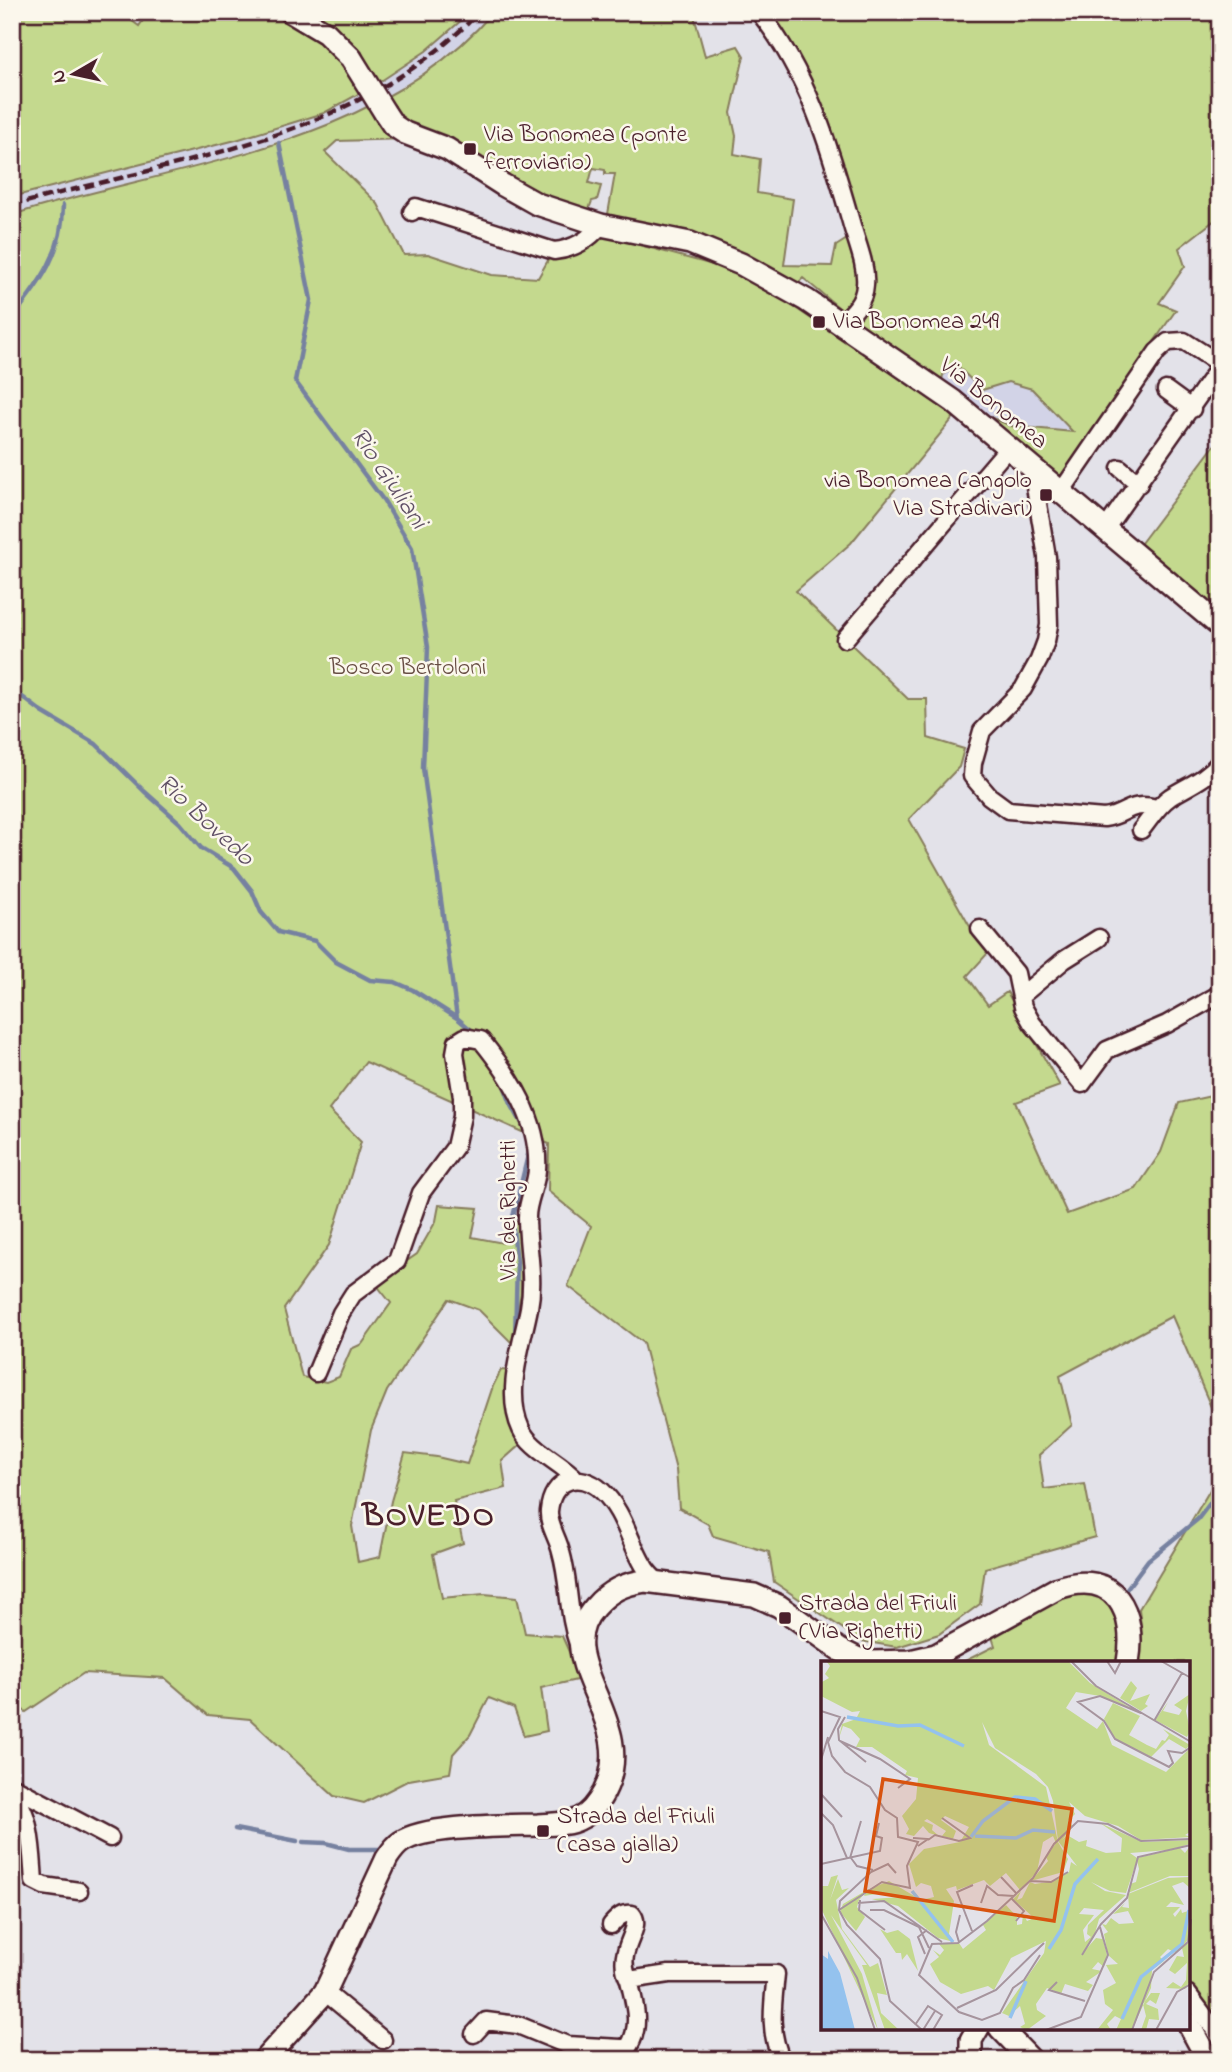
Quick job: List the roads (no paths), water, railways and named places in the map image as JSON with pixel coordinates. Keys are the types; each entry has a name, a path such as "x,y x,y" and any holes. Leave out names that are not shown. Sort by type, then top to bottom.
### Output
{"main road":[{"name":"Via Bonomea","path":"291,12 326,33 351,58 393,125 405,133 447,149 537,204 601,225 678,240 719,253 790,290 953,401 1104,531 1220,626"},
{"path":"264,2060 325,1992 387,1858 400,1842 442,1831 564,1824 587,1815 597,1804 612,1773 612,1738 579,1649 581,1630 586,1617 615,1589 630,1584 658,1583 754,1595 779,1606 816,1634 849,1654 869,1661"},
{"path":"910,1661 936,1655 1058,1588 1069,1584 1091,1584 1112,1591 1123,1604 1130,1641 1128,1661"},
{"path":"1190,2026 1208,2060"},
{"path":"971,2060 971,2040 977,2030"},
{"path":"1002,2030 1031,2060"}],"street":[{"path":"759,12 797,72 814,106 861,257 866,282 863,297 857,308 840,324"},
{"path":"412,212 416,207 554,251 568,250 583,242 601,225"},
{"path":"1061,492 1157,352 1168,342 1184,341 1220,365 1192,409 1104,531"},
{"path":"1166,390 1192,409"},
{"path":"845,639 1008,448"},
{"path":"1120,468 1139,484"},
{"path":"1032,469 1048,557 1049,625 1046,641 1023,688 1010,705 982,731 972,776 989,796 1008,810 1104,818 1113,817 1140,804 1157,808"},
{"path":"1141,830 1168,798 1210,775 1220,762"},
{"path":"980,929 1016,973 1023,1007 1032,1023 1082,1083 1107,1050 1167,1024 1220,994"},
{"path":"1021,996 1064,960 1099,938"},
{"name":"Via dei Righetti","path":"316,1373 341,1313 352,1294 397,1261 421,1193 455,1147 462,1116 462,1097 454,1053 457,1042 464,1037 481,1040 496,1058 526,1108 534,1134 537,1171 527,1217 532,1292 518,1365 514,1402 516,1416 528,1441 567,1469 576,1479"},
{"path":"579,1649 570,1616 562,1552 549,1512 556,1490 566,1481 576,1479 602,1491 611,1502 644,1567 658,1583"},
{"path":"12,1786 110,1838"},
{"path":"12,1796 17,1798 32,1842 34,1881 44,1886 79,1891"},
{"path":"474,2034 486,2021 505,2022 518,2025 565,2052 629,2046 634,2038 636,2008 629,1980 624,1972 623,1957 636,1925 636,1918 626,1913 611,1925"},
{"path":"629,1980 669,1974 776,1974 772,2024 775,2044 782,2060"},
{"path":"325,1992 383,2040"},
{"path":"1190,1997 1220,2037"}],"waterway":[{"name":"Rio Giuliani","path":"279,143 311,300 295,381 384,501 412,548 428,647 423,768 457,1018"},
{"name":"Rio Bovedo","path":"12,318 41,279 55,252 63,205"},
{"name":"Rio Bovedo","path":"12,689 42,712 96,744 180,823 201,848 234,868 252,891 261,912 278,932 315,941 336,962 370,980 395,982 413,990 457,1018 476,1034"},
{"name":"Rio Bovedo","path":"502,1080 525,1129"},
{"name":"Rio Bovedo","path":"515,1339 517,1263 512,1221 529,1151"},
{"path":"1125,1591 1148,1560 1198,1519 1220,1490"},
{"path":"235,1829 297,1841"},
{"path":"303,1842 326,1843 349,1849 382,1849"}],"railway":[{"path":"12,206 199,158 320,118 377,90 430,55 479,12"}],"place":[{"name":"Via Bonomea (ponte ferroviario)","path":"470,149"},
{"name":"Via Bonomea 249","path":"819,322"},
{"name":"via Bonomea (angolo Via Stradivari)","path":"1046,495"},
{"name":"Strada del Friuli (Via Righetti)","path":"785,1618"},
{"name":"Strada del Friuli (casa gialla)","path":"543,1831"}],"district":[{"name":"BOVEDO","path":"429,1517"}],"park label":[{"name":"Bosco Bertoloni","path":"408,668"}]}
